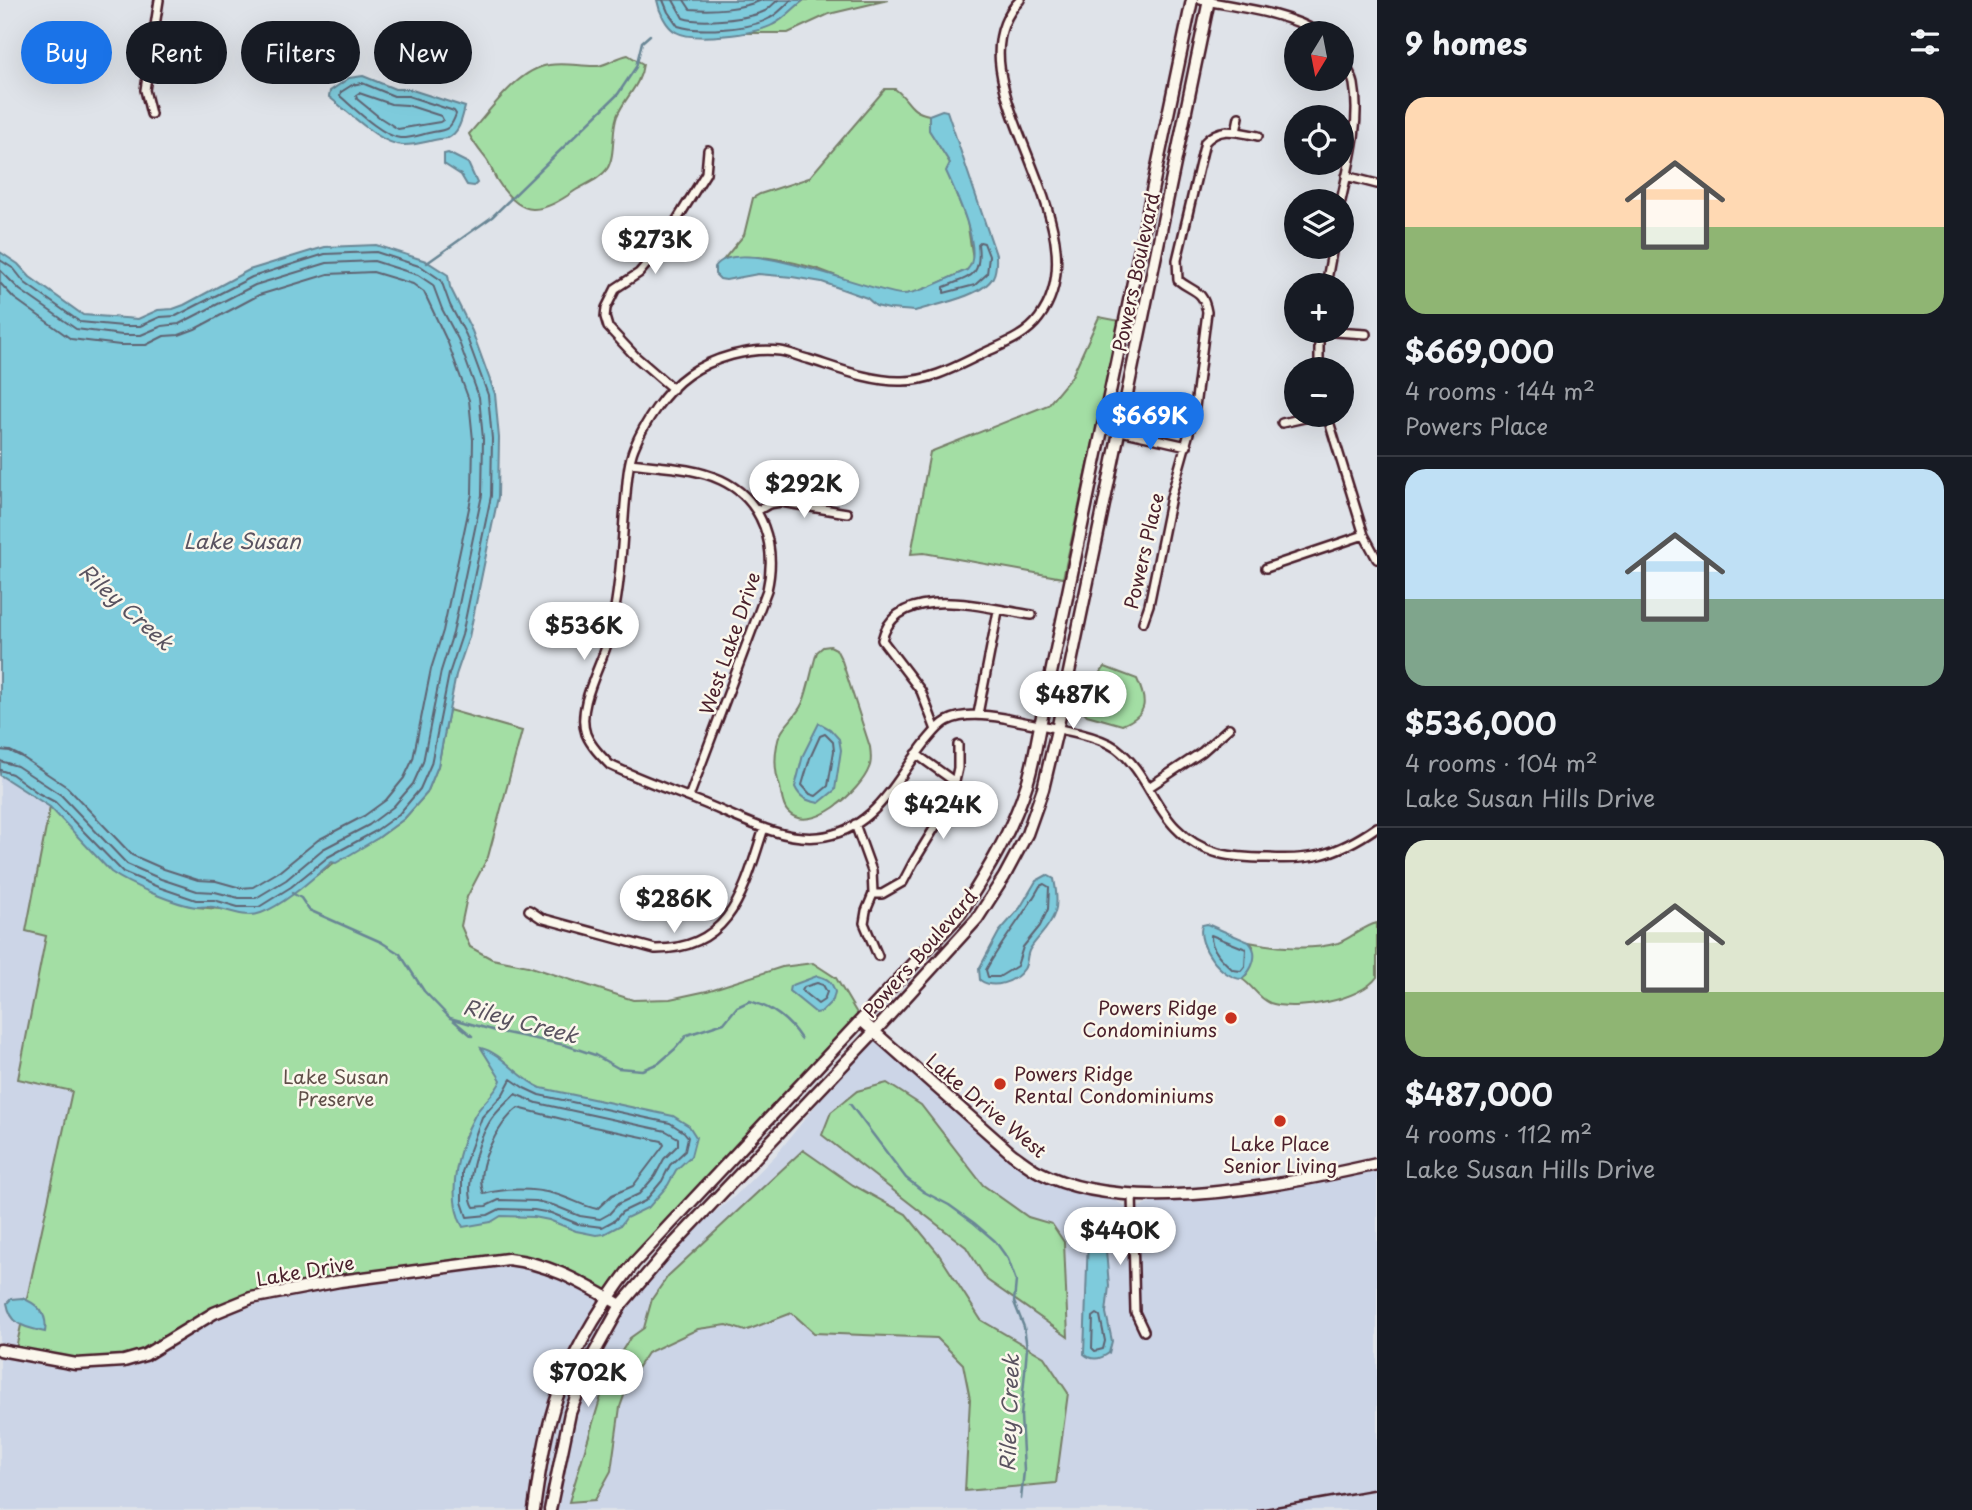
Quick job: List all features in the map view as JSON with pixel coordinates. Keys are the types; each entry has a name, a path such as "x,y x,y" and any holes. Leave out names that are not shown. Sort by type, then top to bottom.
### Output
{"main road":[{"name":"Powers Boulevard","path":"534,1510 540,1467 553,1410 570,1365 607,1298 634,1263 960,914 992,864 1012,825 1028,783 1192,0"},
{"name":"Powers Boulevard","path":"550,1510 570,1413 591,1359 621,1305 670,1248 977,919 1027,834 1057,730 1206,1"},
{"name":"Lake Drive West","path":"861,1020 1012,1154 1040,1172 1083,1187 1119,1194 1180,1194 1293,1183 1377,1164"},
{"name":"Lake Drive","path":"0,1350 76,1364 124,1361 145,1355 214,1313 251,1298 340,1281 508,1259 534,1262 574,1279 621,1305"}],"street":[{"path":"151,114 145,90 159,0"},
{"path":"1020,0 1003,23 998,49 1001,77 1057,239 1058,268 1053,295 1041,316 1027,332 923,380 885,381 780,351 746,352 715,361 687,375 673,389 644,429 633,450 617,599 608,642 585,709 585,732 596,751 610,765 764,828 796,836 819,837 867,817 886,799 916,754 936,730 948,720 978,714 1088,735 1115,747 1129,760 1149,787 1173,826 1187,839 1218,855 1293,859 1320,855 1365,836 1377,827"},
{"path":"1206,1 1237,6 1287,21"},
{"path":"1343,189 1356,108 1354,90"},
{"path":"1236,132 1239,117"},
{"name":"Powers Place","path":"1143,622 1149,605 1171,497 1194,415 1207,312 1200,293 1178,280 1177,260 1205,142 1212,135 1224,130 1258,136"},
{"path":"673,389 636,357 608,327 606,308 616,288 639,273 657,252 706,173 708,150"},
{"path":"1346,176 1377,184"},
{"path":"1354,333 1366,334"},
{"path":"1103,427 1186,446"},
{"path":"1331,427 1364,535 1377,559"},
{"name":"West Lake Drive","path":"630,463 684,470 721,480 737,491 757,511 770,547 769,581 689,797"},
{"path":"757,511 769,504 781,502 847,513"},
{"path":"1266,568 1364,535"},
{"path":"936,730 921,691 882,640 885,626 909,607 931,603 956,603 1032,615"},
{"path":"978,714 998,611"},
{"path":"1149,787 1202,752 1229,727"},
{"path":"873,894 882,894 904,882 943,814 955,782 958,745"},
{"path":"916,754 955,782"},
{"path":"855,824 872,871 873,894 864,923 878,956"},
{"path":"529,910 541,918 655,949 674,950 691,946 709,937 727,920 740,895 764,828"},
{"path":"1132,1194 1135,1312 1144,1331"}],"shaded area":[{"path":"0,775 50,807 26,931 46,935 18,1079 72,1091 250,1298 495,1260 562,1273 621,1305 669,1248 734,1197 776,1155 875,1031 993,1138 1055,1177 1096,1190 1132,1210 1174,1194 1335,1173 1377,1164 1377,1510 0,1510"}],"green space":[{"path":"804,0 888,0 829,14 788,33 746,33 774,24"},
{"path":"628,55 643,64 642,71 617,116 612,157 607,169 593,181 542,208 524,207 515,202 497,180 469,134 505,92 526,74 538,68 555,64 598,66"},
{"path":"885,89 895,89 913,108 929,115 929,130 950,163 947,171 967,221 972,265 967,270 929,287 907,294 896,294 872,290 792,262 758,257 724,259 744,235 753,198 809,178"},
{"path":"1099,317 1120,321 1063,578 924,553 911,554 930,452 1048,405 1072,376"},
{"path":"830,646 836,649 842,661 870,747 871,763 864,777 846,798 822,814 798,818 788,812 783,804 776,766 778,739 802,704 817,652"},
{"path":"1105,667 1137,679 1143,694 1141,711 1131,721 1122,725 1087,715 1079,707 1080,699"},
{"name":"Lake Susan Preserve","path":"449,710 522,731 488,857 467,897 461,926 470,947 492,959 528,966 633,1000 670,999 707,991 782,967 813,963 836,978 861,1020 607,1298 574,1279 508,1259 251,1298 145,1355 76,1364 15,1353 72,1091 18,1079 46,936 26,931 50,807 196,907 220,909 315,876 404,819 427,793 438,766"},
{"path":"1377,923 1377,977 1369,985 1343,998 1311,1005 1270,1003 1242,979 1246,976 1253,946 1249,942 1316,947 1338,943"},
{"path":"887,1083 921,1105 983,1185 1028,1217 1052,1224 1064,1242 1068,1337 987,1280 966,1247 822,1135 831,1112 857,1091"},
{"path":"803,1150 853,1185 906,1214 938,1253 981,1320 1044,1357 1068,1393 1056,1483 965,1491 970,1399 963,1364 937,1338 814,1333 792,1313 745,1331 727,1325 698,1329 647,1353 630,1379 620,1407 611,1471 595,1500 569,1502 608,1373 630,1338 644,1328 652,1299 668,1276"}],"water":[{"path":"657,0 804,0 782,19 766,28 740,34 696,36 672,30 659,9"},
{"path":"360,76 374,80 374,84 409,89 465,107 458,128 448,138 415,144 395,144 385,140 329,97 330,91 340,84 360,84"},
{"path":"947,111 996,255 995,272 988,284 969,295 915,311 876,306 867,298 822,282 758,274 726,280 715,274 715,267 728,258 748,256 803,267 884,291 908,294 967,270 972,262 971,236 946,171 950,163 929,130 929,115"},
{"path":"448,153 468,163 477,183 474,186 467,185 461,175 444,164 444,154"},
{"name":"Lake Susan","path":"376,245 426,261 448,275 450,287 472,331 495,394 499,438 498,497 469,637 456,675 438,766 427,793 404,819 378,838 336,863 332,862 270,909 249,915 177,902 140,888 111,872 50,807 0,775 0,252 83,315 138,319 158,310 184,305 249,270 325,247"},
{"path":"819,723 830,729 839,739 841,750 835,790 819,803 804,798 795,787 803,755"},
{"path":"1047,875 1054,879 1056,908 1050,923 1029,951 1024,969 1015,978 1003,983 991,984 980,980 979,969 999,932 1020,908 1036,881"},
{"path":"1207,924 1249,942 1254,957 1249,971 1242,979 1226,973 1206,951 1201,933 1202,925"},
{"path":"817,976 829,981 835,992 833,1000 821,1012 816,1013 789,991 790,986"},
{"path":"481,1048 496,1055 541,1088 673,1116 689,1126 696,1137 691,1156 676,1170 668,1185 649,1207 626,1218 621,1225 604,1234 576,1231 534,1217 501,1216 491,1222 463,1227 455,1200 459,1155 475,1115 501,1080"},
{"path":"1098,1230 1105,1238 1109,1286 1106,1313 1112,1341 1109,1353 1093,1358 1084,1354 1088,1237 1089,1233"},
{"path":"22,1298 41,1311 45,1320 45,1332 20,1324 12,1317 7,1303 11,1299"}],"waterway":[{"path":"427,263 492,217 618,94 636,67 642,42 650,35"},
{"name":"Riley Creek","path":"292,893 301,898 309,910 381,942 400,954 424,991 450,1018 496,1031 565,1045 595,1055 618,1068 642,1070 659,1063 687,1035 724,1023 737,1007 750,1001 779,1015 801,1039"},
{"path":"453,1020 472,1036"},
{"name":"Riley Creek","path":"850,1104 906,1178 974,1223 995,1241 1008,1259 1016,1281 1014,1302 1024,1327 1027,1348 1021,1416 1024,1471 1021,1499"}],"railway":[{"path":"1258,1510 1377,1489"}],"place":[{"name":"Powers Ridge Condominiums","path":"1231,1018"},
{"name":"Powers Ridge Rental Condominiums","path":"1000,1084"},
{"name":"Lake Place Senior Living","path":"1280,1121"}]}
